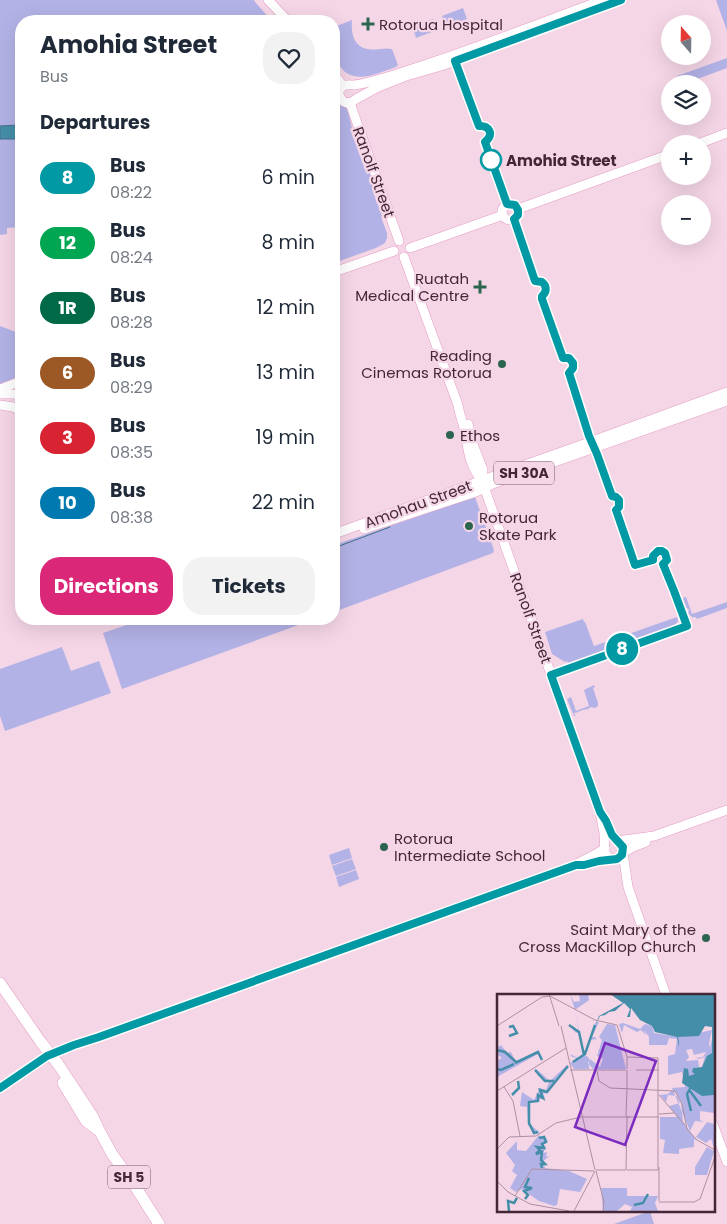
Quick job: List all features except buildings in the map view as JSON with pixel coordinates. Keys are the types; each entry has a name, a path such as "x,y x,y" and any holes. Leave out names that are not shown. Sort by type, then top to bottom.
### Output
{"highway":[{"name":"SH 5","path":"0,983 22,1015 86,1121 99,1130 112,1154 159,1224"},
{"name":"SH 5","path":"0,997 47,1056"}],"main road":[{"path":"268,0 282,15"},
{"path":"340,90 348,86 400,73 453,56 603,0"},
{"path":"340,98 344,102 353,101 378,87 406,76 455,61 621,0"},
{"path":"340,79 356,90 357,93 353,101"},
{"name":"Ranolf Street","path":"353,101 399,241"},
{"path":"711,139 727,133"},
{"path":"410,248 503,215 508,220 514,219 518,215 518,210 661,157"},
{"path":"399,241 406,241 409,244 409,253 404,257 398,256 394,251 394,245 399,241"},
{"path":"340,270 394,251"},
{"name":"Ranolf Street","path":"404,257 458,405 468,452 476,473 483,484 600,812 605,848"},
{"path":"0,389 15,383"},
{"name":"Amohau Street","path":"483,484 536,461 727,392"},
{"path":"0,394 15,394"},
{"path":"0,400 15,400"},
{"name":"Amohau Street","path":"340,538 483,484 727,401"},
{"path":"0,405 15,408"},
{"name":"Amohau Street","path":"340,532 428,504"},
{"path":"576,865 582,860 596,855 610,842 654,836 727,810"},
{"name":"Ranolf Street","path":"600,812 617,841"},
{"path":"0,1088 47,1056 74,1045 576,865 619,858 623,853 654,836"},
{"path":"617,841 623,847 628,887"},
{"path":"605,848 606,855 612,859 628,887 666,994"},
{"path":"714,1127 727,1162"}],"shaded area":[{"path":"0,0 254,0 267,15 15,15 15,227 7,228 7,234 0,235"},
{"path":"716,0 727,0 727,31"},
{"path":"463,8 467,19 446,27 442,16"},
{"path":"433,19 437,30 416,38 412,26"},
{"path":"352,20 354,38 359,45 363,48 371,49 392,49 398,65 364,77 357,77 345,72 340,66 340,25"},
{"path":"727,58 727,68 708,75 680,75 711,65"},
{"path":"340,103 346,107 352,128 350,129 366,172 370,173 377,192 373,192 382,216 387,238 385,243 340,261"},
{"path":"15,125 15,139 0,139 0,126"},
{"path":"0,326 15,332 15,379 0,385"},
{"path":"475,497 494,550 493,553 340,610 340,543"},
{"path":"686,597 692,614 727,602 727,608 697,619 688,612 683,598"},
{"path":"677,617 678,621 675,626 568,664 567,661 565,662 552,654 545,632 583,619 594,646"},
{"path":"126,625 298,625 122,689 103,633"},
{"path":"62,647 71,671 99,661 111,693 5,731 0,716 0,669"},
{"path":"594,685 595,687 593,688 598,706 574,713 576,715 574,716 567,699 571,697 576,711 589,706 584,690"},
{"path":"349,848 352,858 332,865 329,855"},
{"path":"352,859 356,869 336,876 332,866"},
{"path":"356,870 359,879 339,887 336,877"},
{"path":"650,1212 654,1224 614,1224"}],"waterway":[{"path":"340,546 390,527"}],"bus line":[{"name":"8","path":"0,1088 47,1056 62,1049 576,865 617,859 622,855 624,850 622,844 612,835 600,812 551,675 687,626 663,564 667,560 665,553 658,551 654,554 653,560 635,565 616,510 620,504 619,499 612,496 589,436 569,373 574,364 569,358 563,358 542,299 546,286 540,281 535,281 514,219 518,215 517,207 507,204 485,142 490,137 490,134 486,127 479,126 478,124 455,61 621,0"}],"place":[{"name":"Rotorua Hospital","path":"368,24"},
{"name":"Amohia Street","path":"491,160"},
{"name":"Ruatah Medical Centre","path":"480,287"},
{"name":"Reading Cinemas Rotorua","path":"502,364"},
{"name":"Ethos","path":"450,435"},
{"name":"Rotorua Skate Park","path":"469,526"},
{"name":"Rotorua Intermediate School","path":"384,847"},
{"name":"Saint Mary of the Cross MacKillop Church","path":"706,938"}]}
